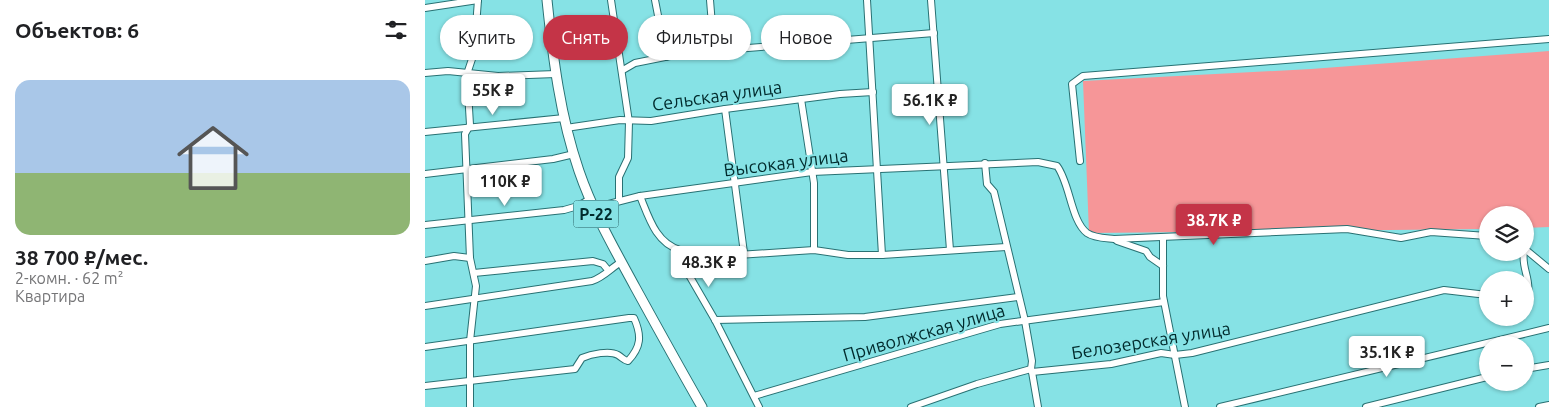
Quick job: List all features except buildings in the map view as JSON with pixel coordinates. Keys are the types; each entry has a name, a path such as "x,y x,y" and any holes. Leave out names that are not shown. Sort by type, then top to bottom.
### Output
{"highway":[{"name":"Р-22","path":"547,0 556,74 566,128 593,208 702,407"}],"street":[{"path":"425,8 478,0 474,52 467,74 470,125 465,134 470,258 476,286 470,341 470,407"},
{"path":"611,0 623,70 629,122 628,158 619,177 619,201"},
{"path":"655,0 658,15"},
{"path":"710,0 711,15"},
{"path":"867,0 882,255"},
{"path":"931,0 950,250"},
{"path":"751,47 869,36 934,33"},
{"path":"1080,161 1072,84 1083,76 1549,39"},
{"path":"623,70 635,63 650,60"},
{"path":"425,73 448,71 467,74 556,74"},
{"name":"Сельская улица","path":"566,128 620,120 629,122 651,121 801,99 873,92"},
{"path":"801,99 815,193 814,250"},
{"path":"725,109 744,253"},
{"path":"425,132 564,118"},
{"path":"425,174 553,159 574,154"},
{"name":"Высокая улица","path":"593,208 640,196 813,172 1038,162 1057,166 1064,176 1081,227 1089,234 1114,239"},
{"path":"985,163 985,178 994,192 1025,321 1038,407"},
{"path":"640,196 659,237 670,247 680,250 695,250 710,254 814,250 848,255 882,255 1006,247"},
{"path":"425,226 564,210 578,206 590,199"},
{"path":"1114,239 1347,228 1401,238 1431,232 1479,235"},
{"path":"1163,237 1164,302 1185,407"},
{"path":"1114,239 1146,251 1150,258 1163,266"},
{"path":"680,250 682,263 715,320 759,407"},
{"path":"425,261 454,256 470,258"},
{"path":"1534,256 1549,269"},
{"path":"474,273 593,261 603,264 608,270"},
{"path":"425,306 592,281 602,278 608,270 621,262"},
{"name":"Белозерская улица","path":"911,407 922,405 977,384 1032,370 1111,364 1161,353 1175,356 1444,290 1479,294"},
{"path":"715,320 865,317 1018,297"},
{"name":"Приволжская улица","path":"754,396 1000,324 1164,302"},
{"path":"425,347 629,318 634,318 639,328 641,341 636,352 628,361 623,360 618,354 607,353 582,358 575,369 425,386"},
{"path":"1220,407 1549,328"},
{"path":"1534,368 1549,365"},
{"path":"1366,407 1479,379"},
{"path":"1539,407 1549,404"}],"shaded area":[{"path":"1549,51 1549,227 1534,228 1534,206 1479,206 1479,229 1089,233 1083,81 1311,69"}]}
